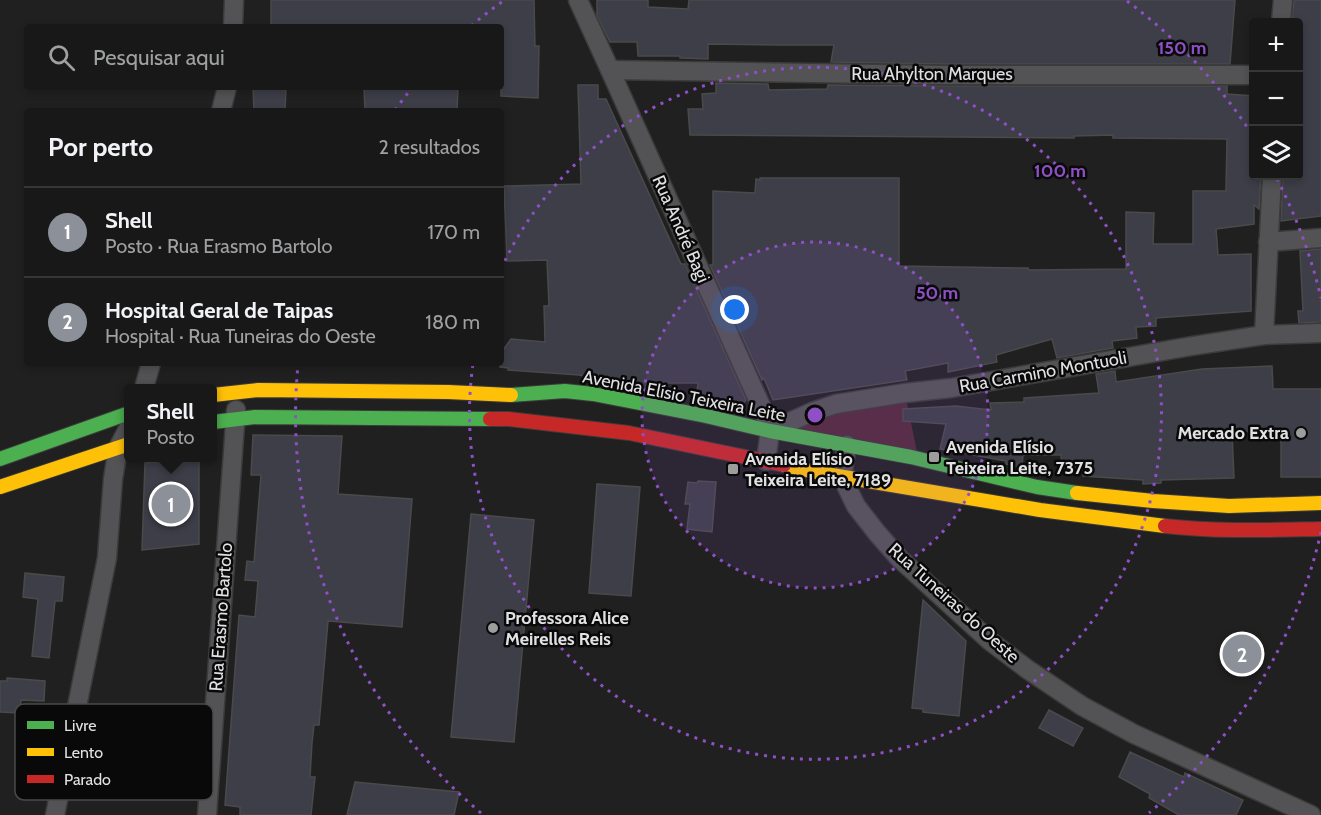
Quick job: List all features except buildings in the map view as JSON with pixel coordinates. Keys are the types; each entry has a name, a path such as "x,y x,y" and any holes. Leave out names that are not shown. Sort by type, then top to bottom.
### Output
{"main road":[{"name":"Avenida Elísio Teixeira Leite","path":"217,394 258,390 508,394 565,391 593,394 770,431 911,457 1037,488 1153,501 1229,506 1321,502"},
{"path":"0,459 124,415"},
{"path":"217,421 255,417 508,419 629,434 842,477 1040,510 1184,528 1260,530 1321,528"},
{"path":"0,487 124,446"}],"street":[{"path":"233,24 234,0"},
{"name":"Rua André Bagi","path":"578,0 765,415 770,431 766,461"},
{"path":"1281,18 1283,0"},
{"name":"Rua Ahylton Marques","path":"610,69 943,75 1249,75"},
{"path":"222,108 226,90"},
{"path":"1264,334 1272,180"},
{"path":"1268,242 1321,238"},
{"name":"Rua Carmino Montuoli","path":"770,431 836,404 951,388 1264,334 1321,333"},
{"path":"145,384 150,366"},
{"name":"Rua Erasmo Bartolo","path":"213,733 236,419 236,392"},
{"path":"842,477 847,445"},
{"path":"77,704 107,558 113,479 124,446"},
{"name":"Rua Tuneiras do Oeste","path":"842,477 856,507 899,558 990,641 1027,669 1082,706 1134,734 1311,815"},
{"path":"55,815 58,800"},
{"name":"Rua Erasmo Bartolo","path":"207,815 208,800"}],"shaded area":[{"path":"905,393 919,462 765,432"}],"traffic: fast":[{"path":"511,395 565,391 593,394 770,431 911,457 1037,487 1077,493"},
{"path":"0,459 124,415"},
{"path":"217,422 255,417 490,419"}],"traffic: slow":[{"path":"217,395 258,390 511,395"},
{"path":"0,487 124,446"},
{"path":"784,465 1040,510 1165,526"},
{"path":"1077,493 1229,506 1321,503"}],"traffic: jam":[{"path":"490,419 508,419 629,433 784,465"},
{"path":"1165,526 1224,530 1321,529"}],"place":[{"name":"Mercado Extra","path":"1301,433"},
{"name":"Avenida Elísio Teixeira Leite, 7375","path":"934,457"},
{"name":"Avenida Elísio Teixeira Leite, 7189","path":"733,469"},
{"name":"Shell","path":"171,504"},
{"name":"Professora Alice Meirelles Reis","path":"493,628"},
{"name":"Hospital Geral de Taipas","path":"1242,654"}]}
